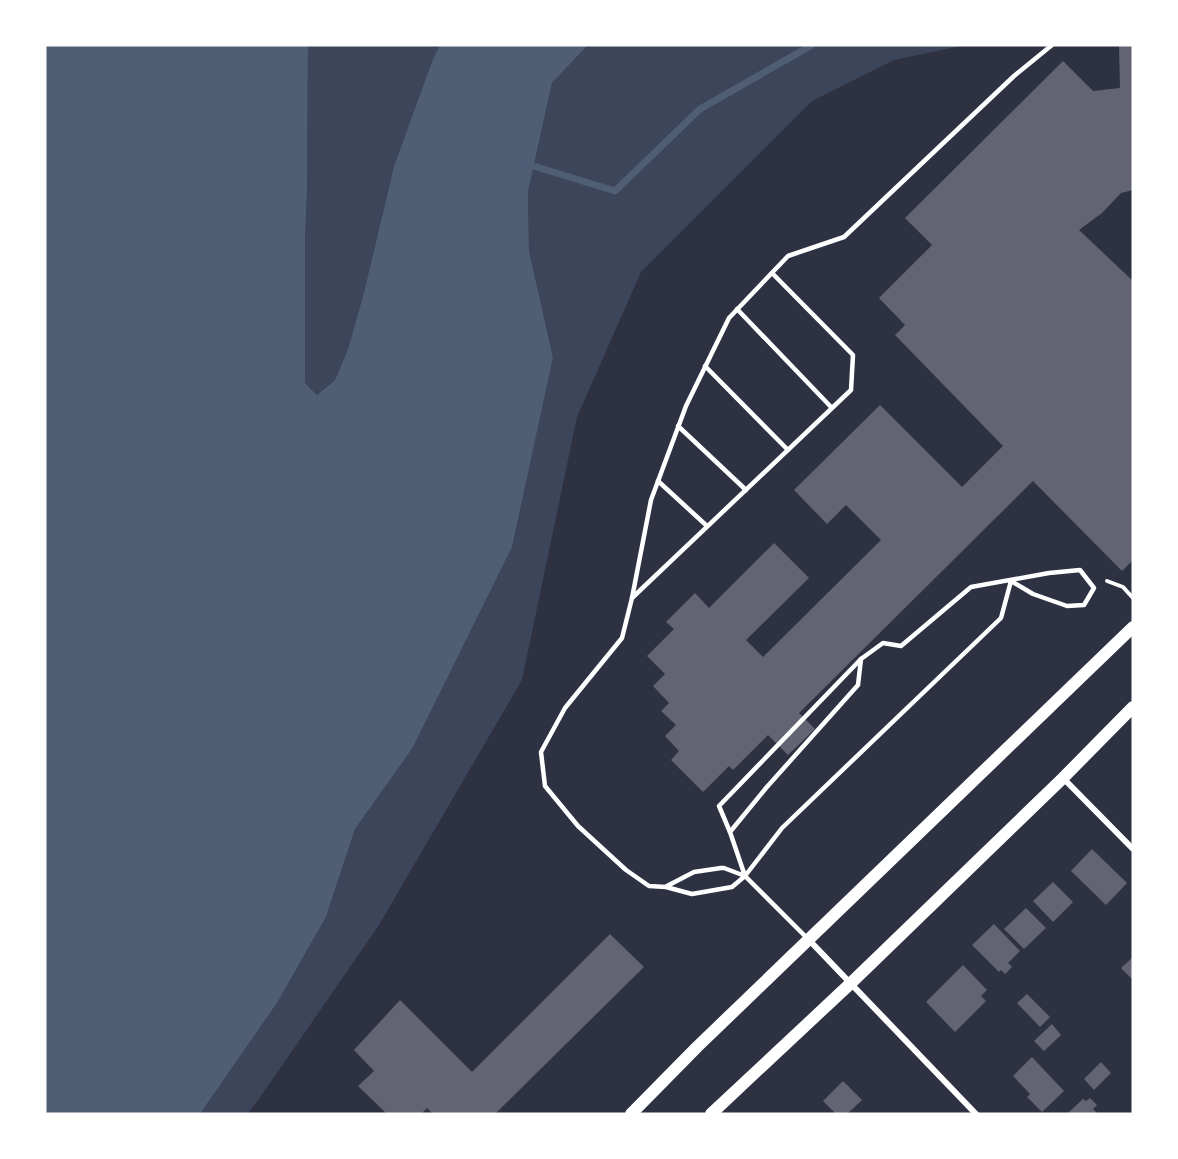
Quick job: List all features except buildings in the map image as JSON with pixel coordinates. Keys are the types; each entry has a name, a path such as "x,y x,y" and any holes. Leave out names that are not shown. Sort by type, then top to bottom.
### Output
{"main road":[{"path":"631,1114 697,1047 1133,627"},
{"path":"711,1114 851,983 1133,707"}],"street":[{"path":"1063,778 1133,849"},
{"path":"808,940 976,1114"}],"lane":[{"path":"1011,581 1001,618 782,828 745,876 732,887 692,894 666,887 649,886 626,870 578,826 545,786 541,752 565,708 622,638 651,500 686,406 729,318 789,256 844,237 1014,76 1052,45"},
{"path":"632,598 851,390 853,355 772,273"},
{"path":"737,309 832,408"},
{"path":"705,366 788,450"},
{"path":"678,426 746,490"},
{"path":"658,481 707,526"},
{"path":"808,940 745,876 719,806 861,659 883,643 901,646 971,587 1049,573 1080,570 1094,588 1084,605 1067,606 1033,594 1011,581"},
{"path":"730,832 858,685 861,659"},
{"path":"666,887 694,872 721,868 745,876"}],"path":[{"path":"1107,581 1123,587 1133,598"}],"shaded area":[{"path":"45,45 308,45 305,383 317,395 335,380 348,349 394,166 440,45 588,45 552,83 528,192 529,251 553,357 512,547 412,749 355,829 326,917 277,1003 200,1114 45,1114"},
{"path":"308,45 440,45 394,166 348,349 335,380 317,395 305,383"},
{"path":"588,45 966,45 894,60 812,101 641,272 577,417 522,680 379,925 259,1099 247,1114 200,1114 277,1003 326,917 355,829 412,749 553,357 529,251 528,192 552,83"}],"waterway":[{"path":"527,164 615,191 700,109 812,45"}]}
